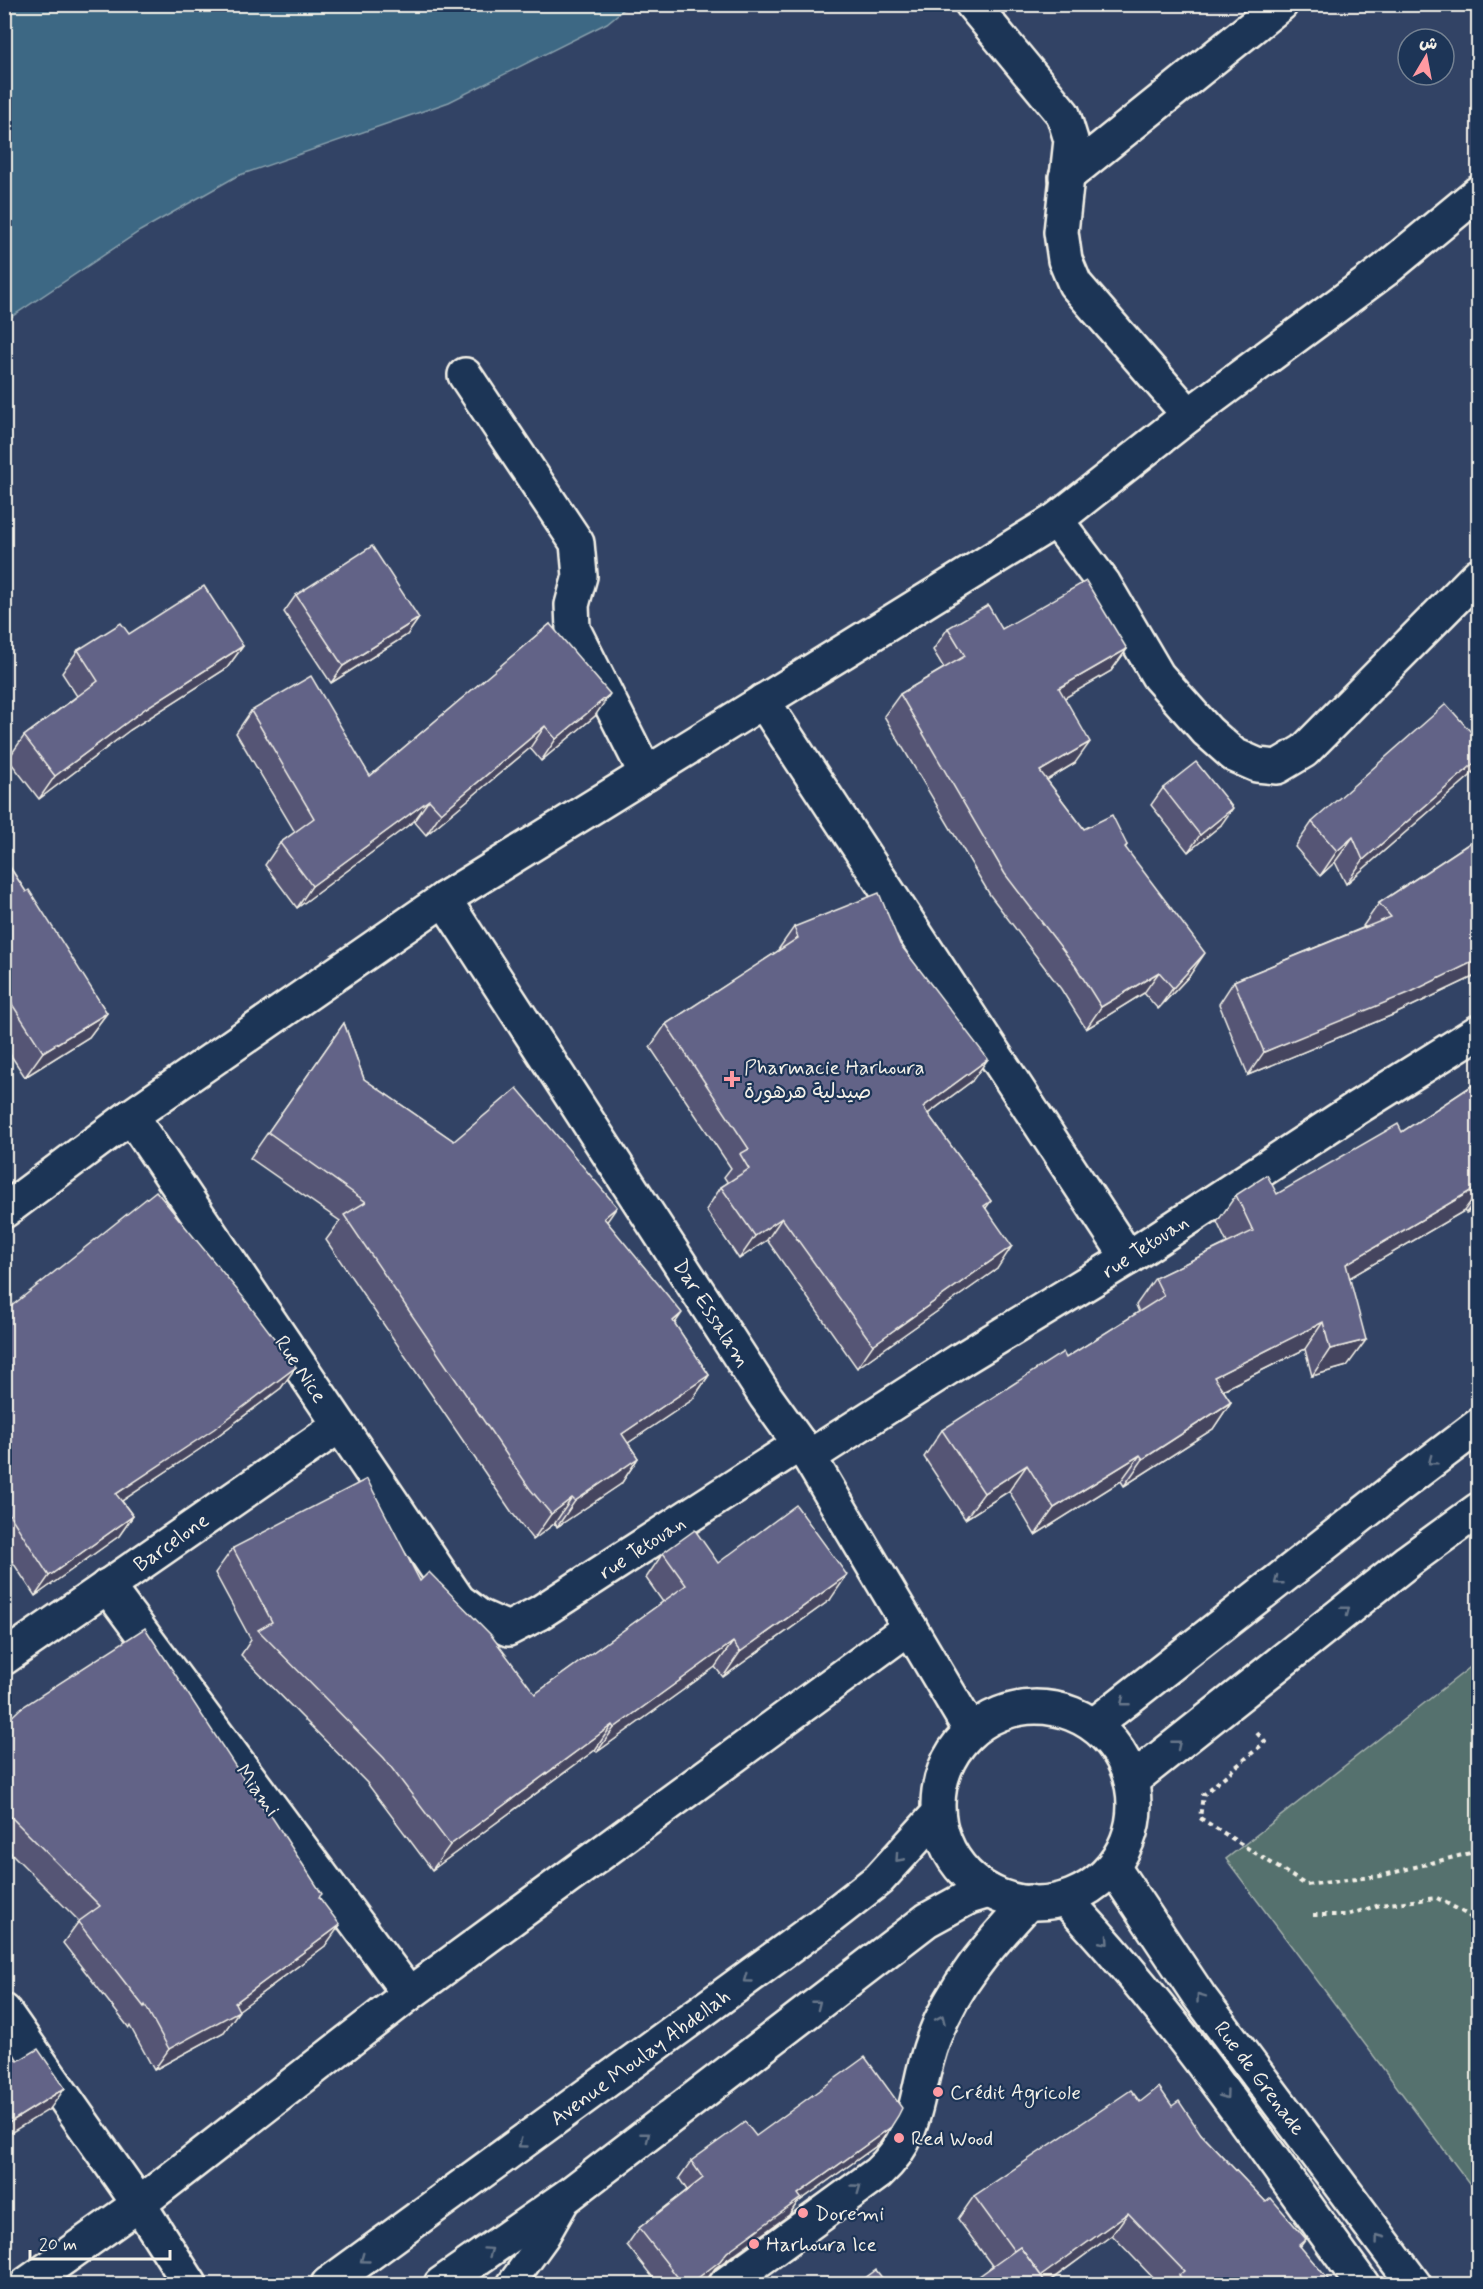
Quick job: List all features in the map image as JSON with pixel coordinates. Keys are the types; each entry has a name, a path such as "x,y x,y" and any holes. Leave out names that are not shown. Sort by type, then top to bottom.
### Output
{"street":[{"path":"972,4 1063,114 1071,140 1062,232 1065,260 1075,284 1189,416"},
{"path":"1066,177 1281,4"},
{"path":"4,1211 131,1116 444,899 1056,520 1189,416 1385,270 1479,193"},
{"path":"465,375 577,543 580,576 572,605 573,629 646,774"},
{"path":"1056,520 1104,584 1158,676 1207,731 1227,749 1234,755 1257,765 1277,767 1304,751 1479,575"},
{"path":"763,701 1128,1258"},
{"name":"Dar Essalam","path":"444,899 766,1397 804,1450 971,1731"},
{"name":"rue Tetouan","path":"478,1616 508,1629 539,1613 804,1450 962,1359 1128,1258 1355,1109 1479,1032"},
{"name":"Rue Nice","path":"131,1116 458,1600 478,1616"},
{"name":"Barcelone","path":"4,1658 339,1426"},
{"path":"1094,1725 1400,1485 1479,1426"},
{"path":"1131,1781 1408,1561 1479,1510"},
{"name":"Miami","path":"107,1586 409,1994"},
{"path":"27,2284 139,2204 409,1994 910,1627"},
{"path":"1032,1706 1064,1711 1094,1725 1118,1750 1131,1781 1134,1812 1127,1842 1113,1867 1091,1886 1065,1899 1029,1902 1013,1900 989,1891 964,1871 946,1845 938,1814 940,1783 951,1754 971,1731 999,1714 1032,1706"},
{"name":"Avenue Moulay Abdellah","path":"328,2284 825,1922 879,1879 938,1814"},
{"name":"Rue de Grenade","path":"1113,1867 1199,1995 1414,2284"},
{"path":"441,2284 570,2194 927,1920 969,1897 989,1891"},
{"name":"Rue de Grenade","path":"1065,1899 1109,1945 1169,2019 1362,2284"},
{"path":"726,2284 878,2173 898,2152 910,2129 932,2040 945,2010 965,1976 989,1944 1029,1902"},
{"path":"4,2011 139,2204 190,2284"}],"lane":[{"path":"511,2284 545,2237 570,2194"}],"path":[{"path":"1228,1703 1265,1742 1203,1795 1200,1818 1306,1884 1380,1876 1479,1851"},
{"path":"1313,1915 1347,1915 1380,1905 1437,1898 1468,1915 1479,1924"}],"green space":[{"path":"1478,1661 1478,2195 1226,1859"}],"water":[{"path":"5,4 629,5 607,23 449,102 237,176 140,231 5,321"}],"building":[{"path":"372,546 419,618 343,666 296,595"},
{"path":"1086,581 1127,649 1059,688 1090,742 1040,771 1084,829 1112,815 1127,845 1125,847 1205,953 1173,988 1159,972 1101,1007 1076,967 1005,874 900,694 965,656 948,628 988,605 1002,629"},
{"path":"204,586 243,646 146,708 55,776 24,736 98,681 78,650 121,623 129,634"},
{"path":"550,624 610,694 556,739 545,726 441,813 429,800 312,886 280,843 314,818 251,711 311,676 370,776"},
{"path":"1446,704 1479,741 1479,759 1363,860 1353,837 1337,851 1312,822"},
{"path":"1196,762 1233,808 1200,835 1163,788"},
{"path":"1479,837 1479,959 1411,992 1264,1052 1234,981 1391,917 1379,903"},
{"path":"4,858 26,892 29,890 107,1013 43,1052 10,1001 4,1004"},
{"path":"879,893 900,944 988,1059 923,1107 991,1201 984,1206 1012,1246 873,1345 782,1218 755,1236 721,1187 749,1169 740,1154 749,1149 666,1024 798,938 794,927"},
{"path":"344,1023 364,1079 454,1141 517,1088 617,1207 604,1218 682,1313 673,1321 709,1375 622,1434 638,1458 575,1501 572,1498 551,1514 530,1489 344,1215 366,1202 268,1132"},
{"path":"1479,1081 1479,1186 1346,1264 1366,1340 1330,1349 1323,1322 1214,1377 1231,1402 1143,1459 1140,1455 1054,1508 1027,1465 984,1493 942,1430 1063,1352 1066,1358 1164,1296 1155,1278 1253,1231 1236,1195 1267,1175 1277,1194 1398,1124 1402,1132"},
{"path":"156,1191 243,1297 296,1367 214,1429 116,1494 133,1516 49,1576 4,1506 4,1312"},
{"path":"367,1479 420,1581 429,1572 491,1635 535,1694 686,1585 663,1553 695,1530 718,1563 796,1505 847,1575 740,1652 733,1642 614,1728 612,1725 450,1845 384,1758 258,1630 272,1622 233,1548"},
{"path":"145,1628 264,1810 266,1808 322,1894 319,1897 340,1925 235,2003 239,2011 169,2049 145,2005 144,2007 78,1922 100,1906 4,1810 4,1724 21,1708"},
{"path":"5,2039 18,2061 38,2049 65,2088 4,2126"},
{"path":"865,2057 902,2108 891,2127 798,2194 801,2198 727,2252 720,2261 690,2284 683,2284 639,2228 703,2178 691,2161 745,2122 756,2136"},
{"path":"1159,2087 1172,2106 1179,2101 1201,2134 1266,2202 1271,2198 1306,2239 1299,2245 1332,2284 1187,2284 1179,2275 1184,2271 1128,2213 1041,2276 1020,2247 1014,2251 974,2196 1131,2090 1140,2102"},
{"path":"1020,2247 1047,2284 968,2284"},
{"path":"876,2270 887,2284 857,2284"}],"place":[{"name":"Pharmacie Harhoura صيدلية هرهورة","path":"732,1079"},
{"name":"Crédit Agricole","path":"938,2092"},
{"name":"Red Wood","path":"899,2138"},
{"name":"Doremi","path":"803,2213"},
{"name":"Harhoura Ice","path":"754,2244"}]}
